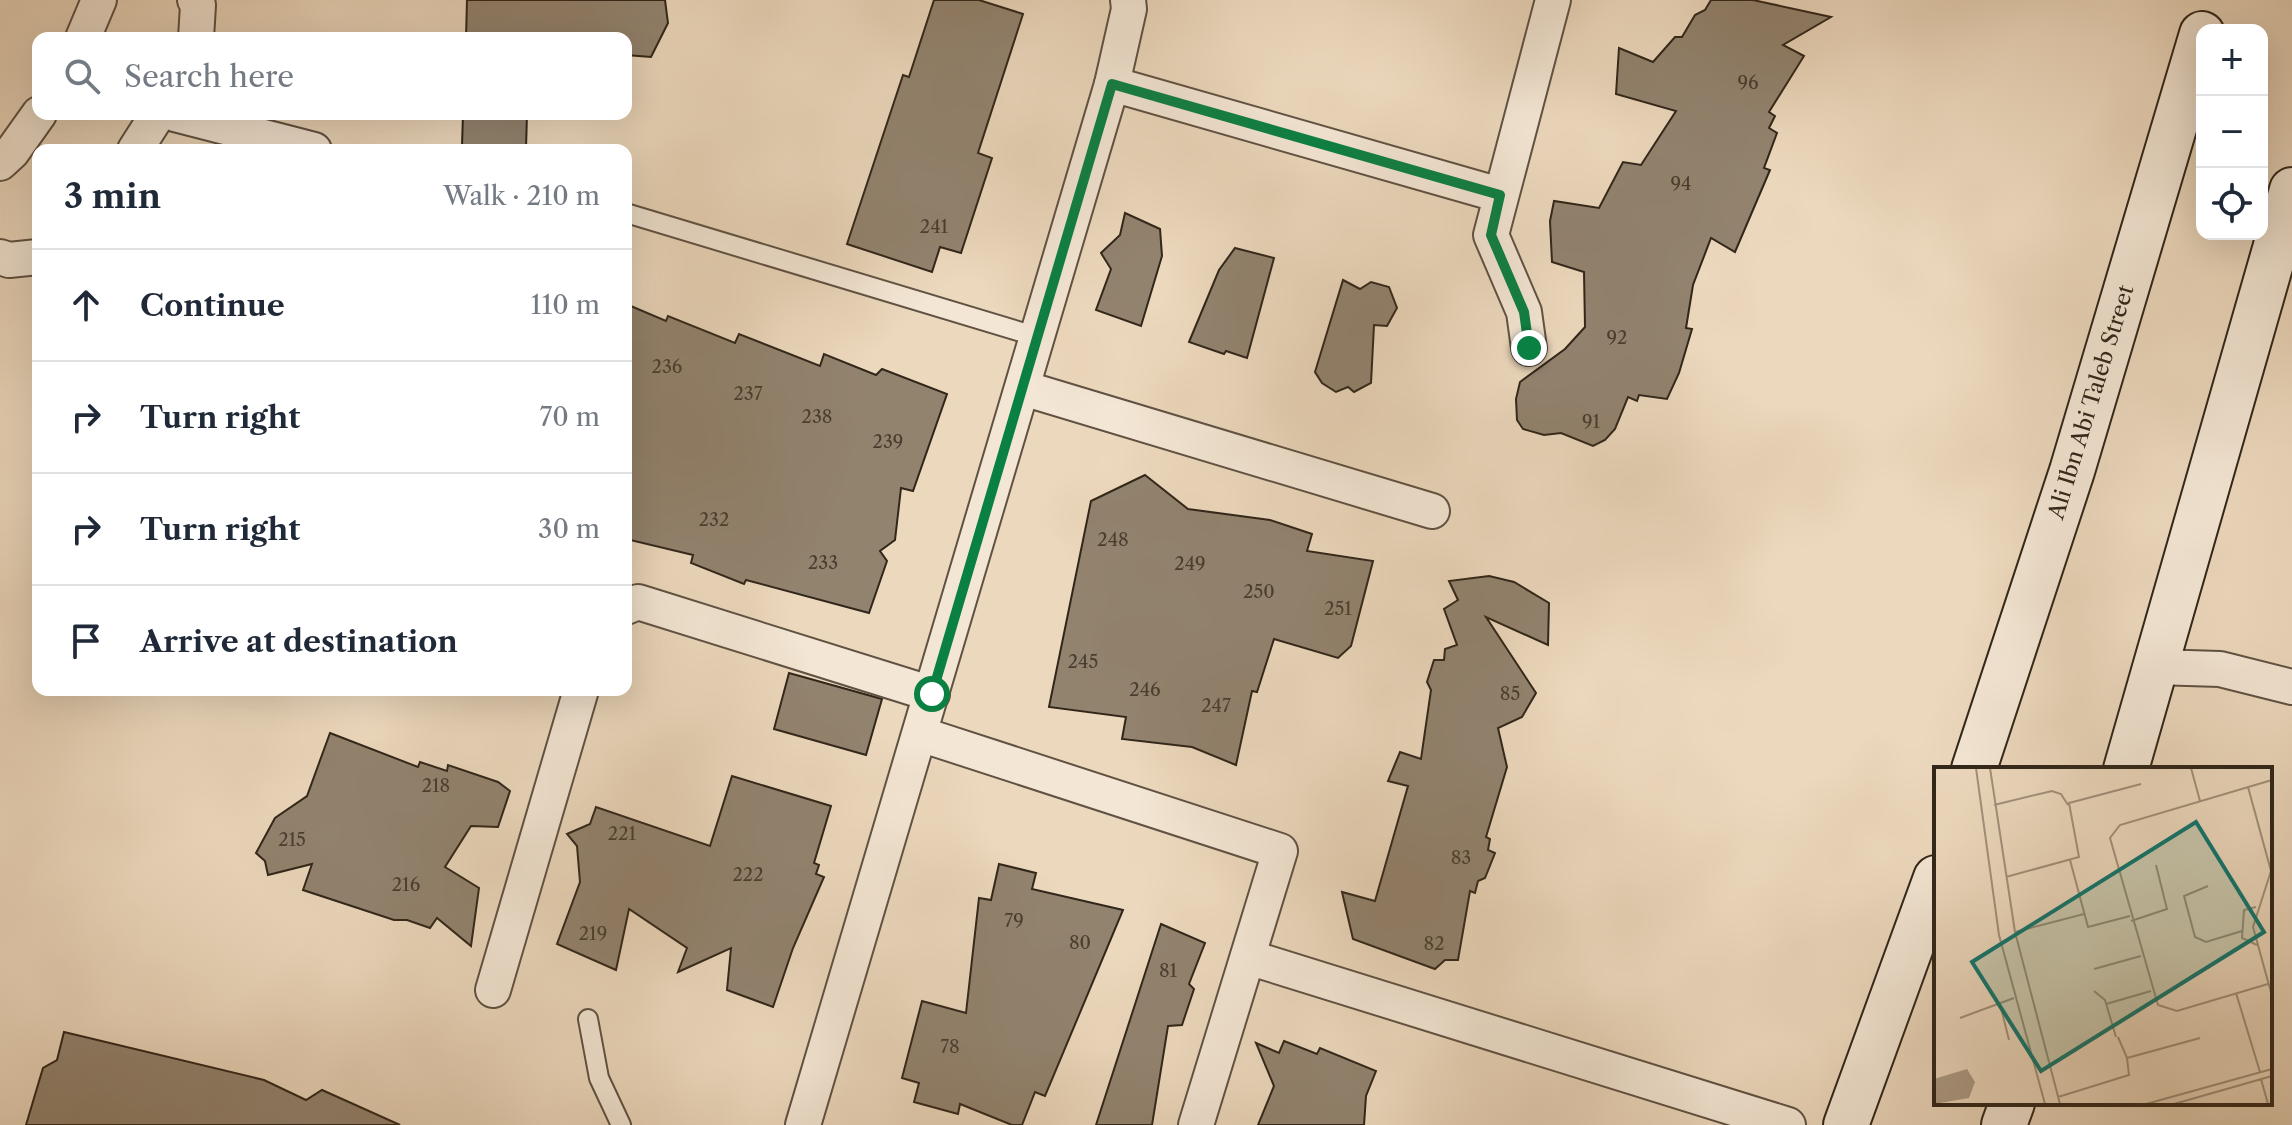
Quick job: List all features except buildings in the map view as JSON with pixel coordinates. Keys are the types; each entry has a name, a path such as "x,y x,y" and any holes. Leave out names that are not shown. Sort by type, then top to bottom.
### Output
{"street":[{"path":"86,32 99,0"},
{"path":"195,0 198,5 196,32"},
{"path":"803,1125 1112,84 1129,9 1128,0"},
{"path":"1529,348 1524,312 1491,235 1553,0"},
{"name":"Ali Ibn Abi Taleb Street","path":"2206,24 2213,0"},
{"name":"Ali Ibn Abi Taleb Street","path":"1975,767 2072,471 2196,55"},
{"path":"1112,84 1500,195"},
{"path":"4,154 34,120"},
{"path":"139,144 154,120"},
{"path":"198,120 291,144"},
{"path":"2127,767 2292,190"},
{"path":"0,257 9,260 32,258"},
{"path":"1023,388 1432,511"},
{"path":"632,604 638,602 932,694"},
{"path":"2155,667 2220,669 2289,679"},
{"path":"493,990 579,696"},
{"path":"920,734 1280,851 1196,1125"},
{"path":"1846,1125 1934,883"},
{"path":"1248,957 1788,1125"},
{"path":"2004,1125 2011,1105"}],"lane":[{"path":"632,215 1038,337"},
{"path":"588,1019 599,1078 621,1125"}],"route":[{"path":"932,694 1112,84 1500,195 1491,235 1524,312 1529,348"}]}
